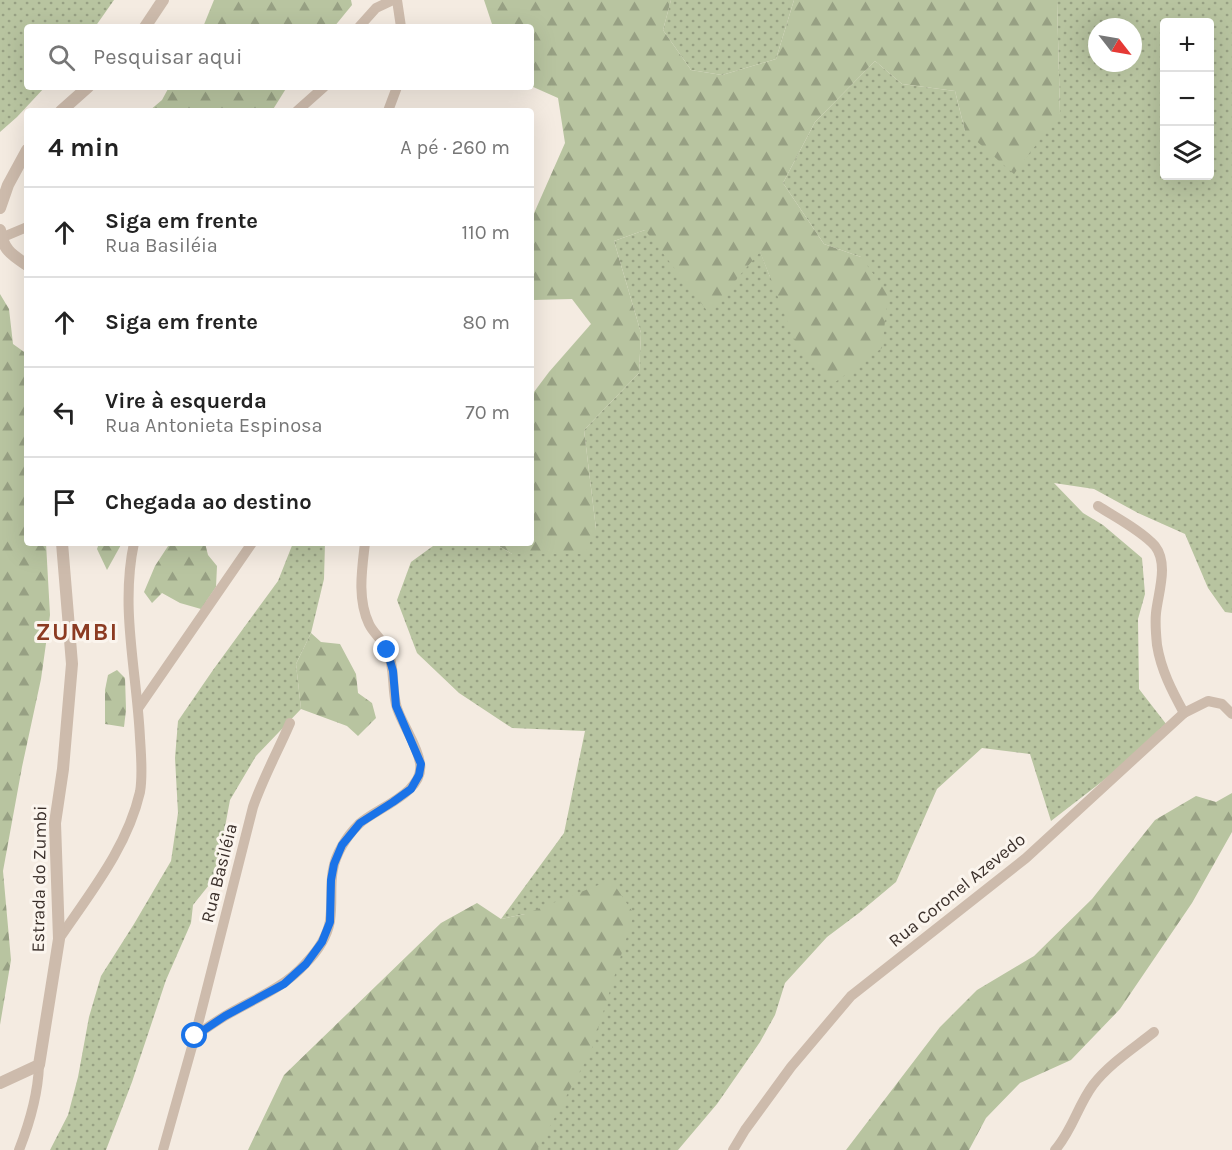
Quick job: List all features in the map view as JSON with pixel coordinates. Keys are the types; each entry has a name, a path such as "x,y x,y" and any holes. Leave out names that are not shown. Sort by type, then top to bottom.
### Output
{"street":[{"path":"147,24 163,0"},
{"path":"362,24 376,8 395,0 400,24"},
{"path":"64,108 85,90"},
{"path":"300,108 321,90"},
{"path":"389,108 396,90"},
{"path":"0,208 8,185 24,156"},
{"path":"24,228 1,234 5,253 24,263"},
{"path":"1098,506 1148,539 1156,547 1160,556 1162,569 1155,615 1157,645 1163,671 1184,713"},
{"name":"Estrada do Zumbi","path":"39,1065 59,939 55,823 63,769 72,664 62,546"},
{"path":"59,939 112,862 131,821 140,790 139,707 129,632 128,587 134,546"},
{"path":"139,707 250,546"},
{"path":"195,1036 225,1016 284,984 306,964 322,942 330,922 334,864 342,845 360,823 411,789 419,775 421,764 396,706 393,671 387,650 369,625 364,613 360,579 365,546"},
{"name":"Rua Coronel Azevedo","path":"733,1150 791,1066 851,996 1026,858 1184,713 1208,700 1227,702 1232,714"},
{"name":"Rua Basiléia","path":"163,1150 195,1036 253,807 262,781 271,767 290,723"},
{"path":"1056,1150 1071,1128 1092,1086 1154,1032"},
{"path":"0,1083 39,1065 39,1086 19,1150"}],"green space":[{"path":"0,0 114,0 97,24 24,24 24,90 42,90 0,132"},
{"path":"214,0 351,0 352,5 336,24 204,24"},
{"path":"484,0 671,0 663,30 691,70 722,75 776,59 794,0 1057,0 1060,113 1014,174 965,131 955,91 902,84 875,61 815,122 783,183 824,244 861,257 888,294 882,348 834,383 800,353 760,252 708,312 645,230 614,241 641,333 639,373 584,430 596,529 585,554 512,554 499,546 534,546 534,392 591,324 572,299 534,300 534,213 565,143 558,98 534,87 534,24 492,24"},
{"path":"671,0 794,0 776,59 722,75 691,70 663,30"},
{"path":"1057,0 1232,0 1232,613 1225,612 1208,588 1185,534 1138,513 1094,489 1054,483 1083,513 1103,525 1142,558 1145,594 1138,619 1139,689 1170,729 1051,821 1030,754 982,748 937,789 896,882 827,937 785,983 775,1015 760,1042 717,1104 678,1150 537,1150 525,914 501,919 564,833 585,731 512,728 459,693 417,653 397,600 411,562 433,546 499,546 512,554 596,529 584,430 639,373 641,333 614,241 645,230 760,251 770,277 861,257 824,244 783,183 815,122 875,61 902,84 955,91 965,131 1060,113"},
{"path":"167,90 285,90 274,108 153,108 162,100"},
{"path":"0,294 9,309 13,344 24,352 24,546 46,546 50,615 41,679 3,871 11,960 0,1025"},
{"path":"98,546 120,546 107,570 97,549"},
{"path":"168,546 206,546 208,555 217,566 216,587 201,609 180,603 162,593 152,603 144,592 155,566"},
{"path":"292,546 325,546 324,579 311,633 296,664 301,709 256,756 230,800 225,827 227,855 213,880 193,905 191,923 166,980 132,1082 106,1150 50,1150 68,1115 78,1077 89,1017 101,976 171,861 178,813 175,758 178,721 278,581"},
{"path":"311,633 321,642 340,644 356,674 358,693 372,703 376,718 358,736 347,726 301,709 296,664"},
{"path":"117,670 125,678 124,727 105,724 105,690 108,675"},
{"path":"1232,793 1232,832 1192,903 1120,1009 1071,1060 1020,1083 986,1118 969,1150 846,1150 940,1027 977,990 1034,956 1092,899 1155,820 1196,796 1216,802"},
{"path":"611,880 634,914 591,1051 537,1150 248,1150 284,1075 441,923 477,903 501,919 525,914"}],"district":[{"name":"ZUMBI","path":"77,632"}],"route":[{"path":"195,1036 225,1016 284,984 306,964 322,942 330,922 331,880 334,864 342,845 360,823 411,789 419,775 421,764 396,706 393,671 387,650"}]}
